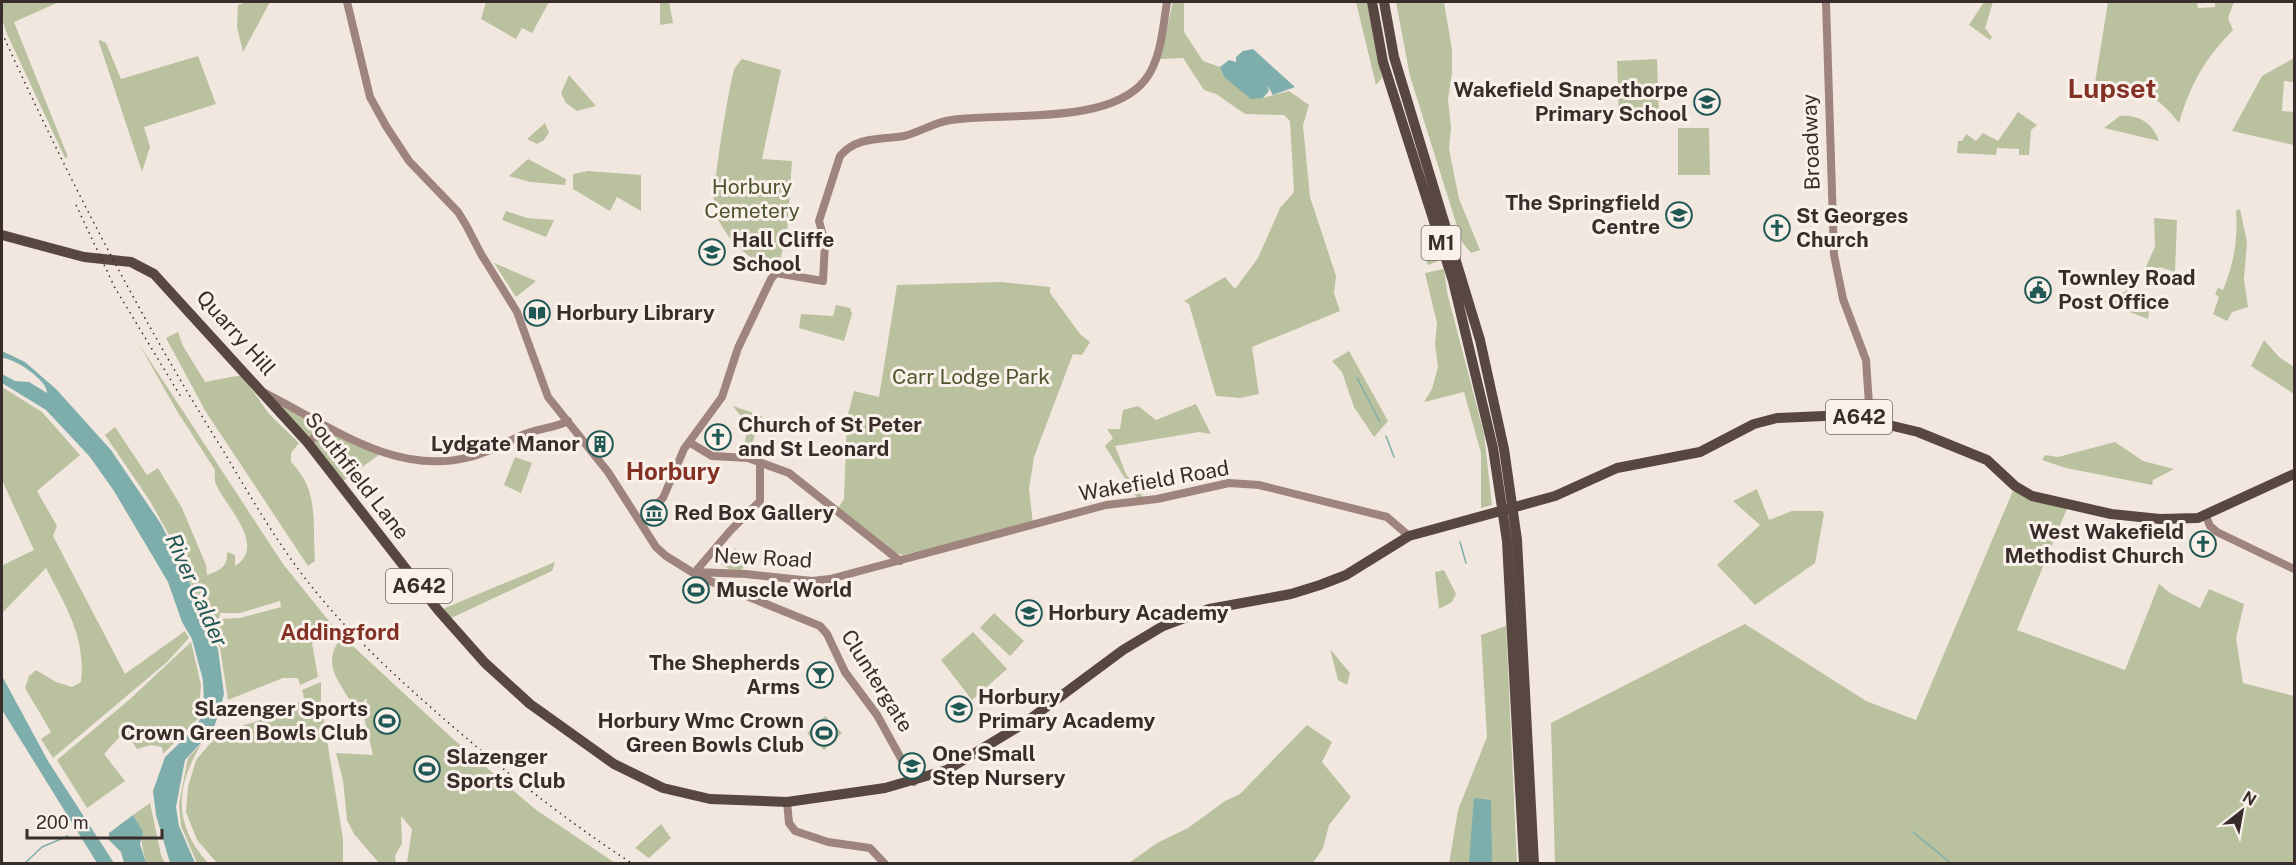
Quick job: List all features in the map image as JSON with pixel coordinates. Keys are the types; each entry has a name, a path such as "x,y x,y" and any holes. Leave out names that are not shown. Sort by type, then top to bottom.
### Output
{"highway":[{"name":"M1","path":"1372,2 1383,62 1453,280 1504,487"},
{"name":"M1","path":"1384,2 1394,57 1480,340 1512,541 1534,864"},
{"name":"Quarry Hill","path":"2,235 84,257 130,262 154,274 264,393"},
{"name":"Southfield Lane","path":"264,393 308,443 450,625 485,663 558,725 614,764 663,788 710,799 787,802 864,792 914,782"},
{"name":"A642","path":"914,782 947,770 976,754 1041,712 1124,650 1163,626 1209,609 1291,594 1320,585 1346,575 1410,536 1555,496 1617,468 1700,452 1766,420 1842,415 1870,419 1918,432 1980,456 2015,486 2039,498 2111,514 2156,519 2190,519 2295,474"},
{"name":"M1","path":"1512,541 1524,864"}],"street":[{"name":"Cluntergate","path":"347,2 370,96 398,147 466,225 517,312 548,397 608,472 666,556 723,588 820,626 827,634 845,672 877,715 914,782"},
{"path":"640,521 663,498 673,470 689,442 722,397 738,348 777,273 823,281 825,243 819,221 840,156 845,150 871,138 909,135 949,120 1049,116 1101,105 1141,84 1154,64 1167,2"},
{"name":"Broadway","path":"1826,2 1834,255 1843,298 1866,360 1870,419"},
{"name":"Quarry Hill","path":"264,393 332,431 363,445 400,457 435,462 471,456 538,429 558,426 568,421"},
{"path":"308,443 320,433 332,431"},
{"path":"689,442 712,456 735,456 789,473 900,561"},
{"path":"695,572 760,501 760,462"},
{"name":"Wakefield Road","path":"900,561 1106,505 1157,499 1229,483 1258,485 1387,517 1410,536"},
{"path":"2205,514 2210,525 2217,532 2295,569"},
{"name":"New Road","path":"695,572 746,574 812,581 900,561"},
{"path":"787,802 789,823 795,831 828,842 870,848 885,864"}],"green space":[{"path":"2,2 59,2 14,22 68,157 65,158 7,34 2,19"},
{"path":"247,2 270,2 243,52 237,27 238,5"},
{"path":"486,2 549,2 532,33 522,28 516,39 481,19"},
{"path":"660,2 669,2 673,23 660,25"},
{"path":"1173,2 1184,2 1184,32 1203,61 1220,67 1224,77 1263,98 1289,91 1309,105 1303,125 1310,197 1336,276 1334,293 1340,311 1252,347 1259,394 1240,398 1216,396 1189,304 1184,301 1225,277 1235,289 1258,258 1280,208 1294,192 1290,121 1284,115 1245,114 1216,94 1204,90 1183,58 1160,59"},
{"path":"1356,2 1367,2 1382,78 1376,85"},
{"path":"1396,2 1444,2 1452,50 1452,73 1448,99 1451,128 1449,149 1459,199 1480,250 1471,253 1462,242 1410,76"},
{"path":"1984,2 1993,2 1985,28 1992,37 1990,40 1969,25"},
{"path":"2108,2 2197,2 2198,8 2215,7 2215,2 2234,2 2228,18 2233,30 2206,62 2188,96 2179,123 2159,102 2140,92 2119,93 2092,101"},
{"path":"98,39 106,43 121,79 198,56 216,104 144,127 150,147 142,172"},
{"path":"2294,58 2293,82 2284,81 2282,111 2294,112 2294,145 2232,131 2262,76"},
{"name":"Horbury Cemetery","path":"742,59 781,70 762,159 792,161 787,235 776,273 738,247 724,229 714,208 728,96 734,70"},
{"path":"1657,59 1659,119 1619,121 1617,61"},
{"path":"569,75 596,106 577,111 566,103 561,93"},
{"path":"2018,112 2037,125 2031,130 2029,155 2019,155 2019,149 1997,148 1996,155 1957,153 1958,141 1962,141 1966,134 1976,141 1983,133 1998,141"},
{"path":"2120,116 2139,118 2144,121 2153,129 2159,141 2104,128"},
{"path":"545,123 549,133 544,140 537,144 527,139"},
{"path":"1678,128 1709,128 1710,175 1678,175"},
{"path":"528,159 566,179 565,185 530,182 509,176"},
{"path":"588,171 641,175 641,211 617,197 610,211 573,189 573,174"},
{"path":"2240,209 2247,242 2244,279 2248,307 2232,312 2227,321 2213,314 2219,297 2215,294 2218,288 2223,290 2230,270 2236,242 2236,211"},
{"path":"506,211 527,218 554,220 546,237 502,220"},
{"path":"2154,218 2177,220 2175,272 2159,267 2152,278 2143,273 2155,247"},
{"path":"1424,223 1438,261 1428,265 1424,255"},
{"path":"494,263 536,281 516,297"},
{"path":"1444,269 1447,292 1484,434 1492,505 1481,508 1481,453 1464,392 1424,402 1432,389 1438,367 1435,344 1437,323 1425,273"},
{"name":"Carr Lodge Park","path":"1001,282 1050,287 1050,293 1080,334 1090,342 1082,355 1073,354 1034,457 1029,489 1033,524 903,555 896,553 838,508 844,499 847,418 854,391 879,397 897,285"},
{"path":"2127,290 2144,297 2141,306 2149,310 2148,319 2101,301 2117,297"},
{"path":"836,305 850,308 852,314 844,341 799,328 801,314 833,316"},
{"path":"178,332 183,346 205,382 242,375 269,414 299,443 291,453 291,462 307,484 313,508 315,561 308,566 206,412 166,338"},
{"path":"2264,340 2279,357 2294,367 2294,394 2251,366"},
{"path":"139,344 283,564 337,631 329,643 312,643 318,677 300,685 298,678 283,678 228,700 220,648 207,623 177,549 150,501 105,435 115,427 147,475 158,468 182,508 206,565 207,575 225,565 227,552 235,555 235,566 244,557 247,547 246,536 220,493 216,484 215,470 177,411","holes":["280,601 281,607 240,618 219,619 220,613 240,613"]},
{"path":"1349,351 1388,421 1374,437 1354,407 1342,372 1332,361"},
{"path":"2,387 42,412 80,455 37,491 57,526 53,536 125,674 185,631 189,638 167,662 53,758 41,739 51,732 25,688 29,676 36,670 56,682 72,687 81,682 80,651 73,623 46,568 2,613 2,562 3,565 34,550 2,480"},
{"path":"264,393 383,452 340,483"},
{"path":"1196,404 1211,434 1199,432 1115,446 1126,474 1143,497 1137,498 1105,446 1113,438 1107,429 1120,429 1123,410 1138,406 1156,420"},
{"path":"733,406 762,416 750,449 745,441 748,426"},
{"path":"2115,442 2143,461 2174,469 2153,480 2152,485 2066,468 2042,460 2045,455 2058,457"},
{"path":"515,457 532,463 521,493 504,485"},
{"path":"2015,486 2068,506 2017,630 2125,670 2159,584 2170,593 2200,608 2209,589 2244,604 2236,638 2243,683 2294,696 2294,863 1555,863 1551,723 1745,624 1866,701 1916,720"},
{"path":"1757,489 1769,520 1792,511 1822,511 1824,514 1815,563 1755,605 1717,565 1760,525 1733,501"},
{"path":"735,548 750,561 741,570 729,569 721,564"},
{"path":"555,562 552,571 447,620 438,611"},
{"path":"1444,570 1456,594 1452,602 1439,609 1435,572"},
{"path":"994,613 1024,641 1010,656 980,628"},
{"path":"1506,626 1517,863 1449,864 1458,810 1487,737 1481,635"},
{"path":"973,632 1007,669 972,700 941,660"},
{"name":"Slazenger Sports Club","path":"342,636 452,738 535,809 615,863 407,863 412,829 401,816 402,843 395,856 396,863 379,863 354,834 347,820 343,780 336,753 373,755 364,717 367,698 362,703 351,702 333,670 333,654"},
{"path":"191,642 201,685 198,719 163,754 162,747 151,745 137,749 125,731 104,754 125,781 87,808 57,760 129,700"},
{"path":"1330,649 1350,673 1347,685 1338,680"},
{"path":"321,682 321,703 343,839 343,863 217,863 197,840 186,812 188,787 196,760 219,733 286,712 299,702 301,705 305,702 302,690"},
{"name":"Horbury Wmc Crown Green Bowls Club","path":"825,716 842,733 824,750 807,733"},
{"path":"1307,725 1332,742 1322,762 1351,797 1329,825 1323,848 1313,863 1129,863 1157,843 1188,828 1225,801 1240,794"},
{"path":"202,743 187,775 182,805 188,834 208,863 197,863 181,826 179,804 188,758"},
{"path":"150,803 161,855 165,863 146,863 140,831 133,815"},
{"path":"661,824 671,838 649,858 635,848"}],"water":[{"path":"1253,49 1295,87 1273,95 1267,85 1269,91 1263,98 1251,99 1224,77 1220,67 1229,60 1236,62 1236,57 1243,51"},
{"name":"River Calder","path":"2,351 25,362 56,389 111,450 161,524 189,580 200,615 218,649 224,694 219,713 213,730 185,760 176,807 179,826 195,863 170,863 156,815 153,791 165,757 195,728 201,717 204,704 203,680 192,639 182,622 168,582 114,491 90,457 46,410 2,383 2,374 15,381 29,382 47,393 42,382 30,371 15,362 2,358"},
{"path":"2,676 48,761 114,863 97,863 2,710"},
{"path":"1474,798 1491,800 1492,862 1469,862"},
{"path":"133,815 143,832 140,844 146,863 124,863 121,852 109,840 109,833"}],"waterway":[{"path":"1357,378 1380,422"},
{"path":"1386,436 1394,457"},
{"path":"1460,542 1466,563"},
{"path":"1913,832 1952,864"},
{"path":"24,864 42,847 68,836"}],"railway":[{"path":"2,33 52,140 134,298 254,502 308,582 372,653 443,718 535,794 633,864"},
{"path":"76,205 115,288 181,397"}],"place":[{"name":"Wakefield Snapethorpe Primary School","path":"1707,102"},
{"name":"The Springfield Centre","path":"1679,215"},
{"name":"St Georges Church","path":"1777,228"},
{"name":"Hall Cliffe School","path":"712,252"},
{"name":"Townley Road Post Office","path":"2038,290"},
{"name":"Horbury Library","path":"537,313"},
{"name":"Church of St Peter and St Leonard","path":"718,437"},
{"name":"Lydgate Manor","path":"600,444"},
{"name":"Red Box Gallery","path":"654,513"},
{"name":"West Wakefield Methodist Church","path":"2203,544"},
{"name":"Muscle World","path":"696,590"},
{"name":"Horbury Academy","path":"1029,613"},
{"name":"The Shepherds Arms","path":"820,675"},
{"name":"Horbury Primary Academy","path":"959,709"},
{"name":"Slazenger Sports Crown Green Bowls Club","path":"387,721"},
{"name":"Horbury Wmc Crown Green Bowls Club","path":"824,733"},
{"name":"One Small Step Nursery","path":"912,766"},
{"name":"Slazenger Sports Club","path":"427,769"}],"district":[{"name":"Lupset","path":"2112,89"},
{"name":"Horbury","path":"673,472"},
{"name":"Addingford","path":"340,632"}]}
